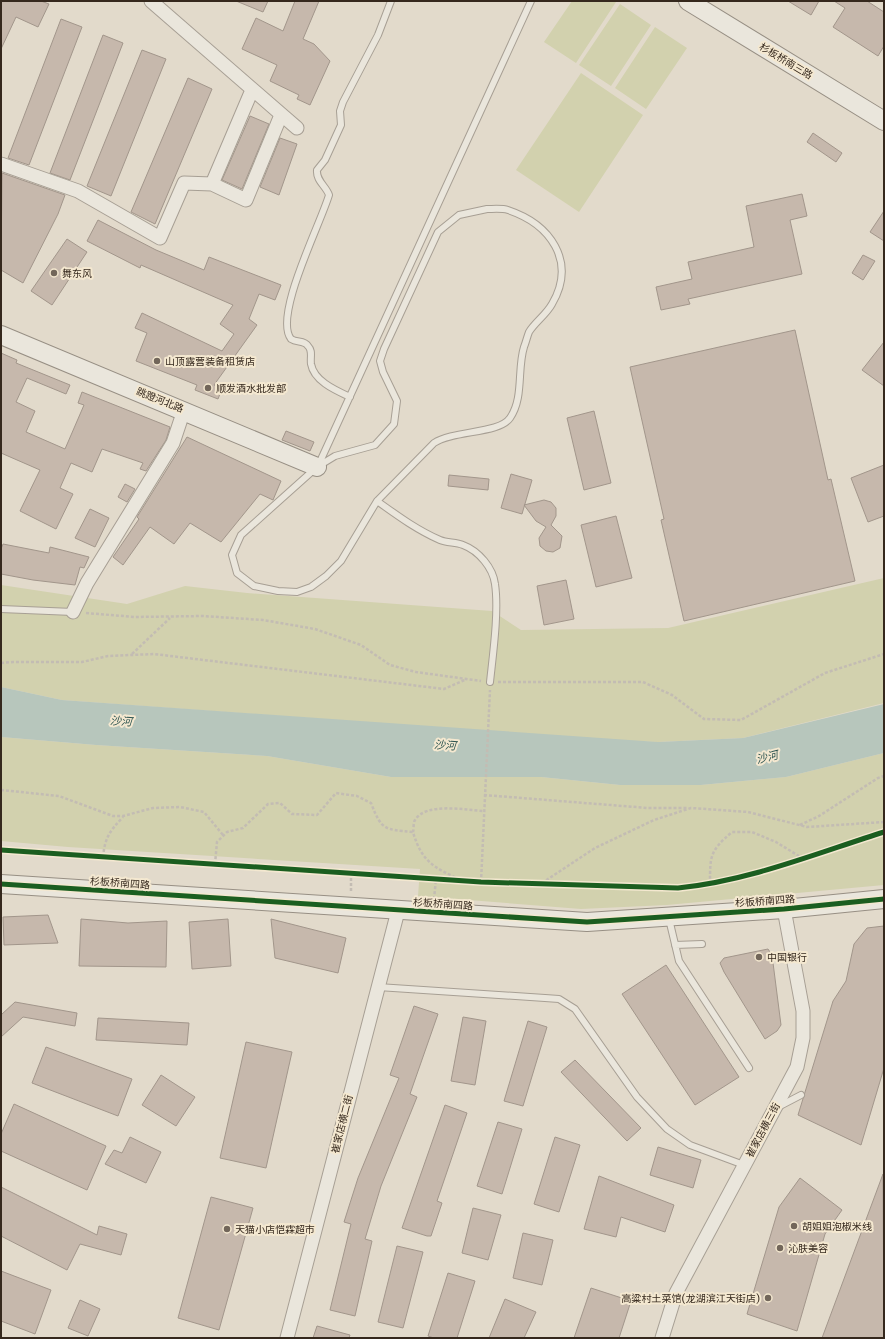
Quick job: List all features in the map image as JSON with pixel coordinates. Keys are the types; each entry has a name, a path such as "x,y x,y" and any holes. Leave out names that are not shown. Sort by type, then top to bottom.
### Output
{"street":[{"path":"152,1 297,128"},
{"name":"杉板桥南三路","path":"688,1 884,121"},
{"path":"212,184 252,90"},
{"path":"1,164 78,191 160,238 184,183 212,184 246,200 281,115"},
{"name":"跳蹬河北路","path":"1,335 184,410 317,467"},
{"path":"73,612 87,583 173,443 184,410"},
{"name":"杉板桥南四路","path":"1,884 398,911 587,922 784,909 884,899"},
{"name":"崔家店横三街","path":"662,1338 676,1293 797,1067 804,1038 803,1011 784,909"},
{"name":"崔家店横二街","path":"287,1338 377,987 398,911"}],"lane":[{"path":"350,397 332,388 317,376 312,368 309,346 304,342 291,339 287,332 287,322 290,299 329,195 319,180 317,170 325,160 340,124 340,111 343,102 378,35 392,1"},
{"path":"317,467 532,1"},
{"path":"487,209 506,210 530,220 546,233 556,246 561,262 560,284 553,304 529,332 523,350 516,406 510,419 500,427 442,438 434,443 377,501 341,561 326,576 311,587 297,592 278,591 254,586 237,573 232,555 241,535 317,467 335,456 375,445 394,424 397,401 383,372 380,361 384,349 438,232 459,215 487,209"},
{"path":"377,501 420,532 442,541 464,545 482,558 490,570 495,584 490,682"},
{"path":"1,609 73,612"},
{"path":"669,917 679,961 749,1068"},
{"path":"675,945 702,944"},
{"path":"377,987 545,998 564,1001 580,1015 637,1098 666,1129 690,1145 744,1165"},
{"path":"774,1109 801,1095"}],"path":[{"path":"73,612 135,617 203,616 263,620 315,629 361,645 390,665 416,672 490,682 643,682 672,695 704,719 740,720 825,673 884,654"},
{"path":"132,655 171,617"},
{"path":"1,663 82,662 108,656 154,654 444,689 468,679"},
{"path":"481,882 490,682"},
{"path":"800,825 878,778 884,776"},
{"path":"1,790 59,796 113,816 123,816 153,808 180,806 204,812 223,835"},
{"path":"214,864 216,842 227,832 243,828 268,804 280,803 292,814 317,815 336,793 357,796 371,803 378,821 388,830 413,832"},
{"path":"484,795 648,808 691,808 748,812 807,827 884,822"},
{"path":"466,881 429,862 418,849 413,832 414,820 424,811 437,808 484,811"},
{"path":"542,883 595,848 654,820 691,808"},
{"path":"103,857 104,843 109,832 123,816"},
{"path":"717,882 708,884 710,864 715,847 732,832 752,832 776,842 802,858"},
{"path":"95,856 111,857"},
{"path":"796,860 810,856"},
{"path":"208,864 222,864"},
{"path":"344,873 359,874"},
{"path":"351,873 350,891 358,892"},
{"path":"428,878 466,881"},
{"path":"434,899 436,879"},
{"path":"474,882 488,882"},
{"path":"534,883 555,883"},
{"path":"426,898 442,900"}],"green space":[{"path":"572,1 616,2 576,63 544,42"},
{"path":"620,4 651,25 611,86 579,65"},
{"path":"655,27 687,48 646,109 615,88"},
{"path":"581,73 643,115 579,212 516,170"},
{"path":"884,578 884,703 743,738 658,742 622,741 62,700 1,687 1,585 127,604 185,586 247,593 492,611 521,630 668,628"},
{"path":"1,737 96,745 267,756 391,777 541,777 620,785 701,785 786,777 884,753 884,885 667,905 581,909 418,896 420,869 68,847 1,841"}],"water":[{"name":"沙河","path":"1,687 62,700 658,742 743,738 884,704 884,753 786,777 701,785 620,785 541,777 391,777 267,756 96,745 1,737"}],"building":[{"path":"1,1 41,1 49,4 38,27 16,17 1,49"},
{"path":"236,1 268,1 263,12"},
{"path":"295,1 319,1 303,39 314,44 330,61 310,105 297,99 299,95 270,81 277,65 242,49 256,18 283,31"},
{"path":"788,1 819,1 811,15"},
{"path":"834,1 867,1 884,12 884,46 878,56 833,27 845,8"},
{"path":"61,19 82,27 29,165 8,158"},
{"path":"103,35 123,43 70,180 50,173"},
{"path":"142,50 166,59 111,196 87,186"},
{"path":"188,78 212,89 155,224 131,212"},
{"path":"250,116 269,124 242,189 222,180"},
{"path":"813,133 842,153 836,162 807,142"},
{"path":"280,138 297,144 279,195 260,187"},
{"path":"2,173 65,195 58,214 23,283 1,270"},
{"path":"802,194 807,216 790,220 802,274 688,299 690,304 661,310 656,287 692,279 688,262 754,247 746,206"},
{"path":"884,211 884,241 870,232"},
{"path":"98,220 156,250 204,270 209,257 281,285 275,300 259,294 249,319 257,325 214,385 222,389 218,399 195,390 197,385 136,361 147,333 135,328 142,313 222,351 234,334 220,324 233,305 141,265 140,268 87,241"},
{"path":"67,239 87,252 52,305 31,291"},
{"path":"863,255 875,261 863,280 852,273"},
{"path":"795,330 828,480 831,479 855,581 684,621 661,520 664,519 630,367"},
{"path":"884,342 884,386 862,370"},
{"path":"1,353 17,360 16,363 70,385 66,394 27,378 16,402 35,411 26,432 65,449 84,405 78,403 82,392 170,427 166,440 146,471 140,469 143,463 102,449 92,472 71,463 60,488 73,494 56,529 20,511 40,470 1,453"},
{"path":"594,411 611,483 584,490 567,418"},
{"path":"286,431 314,442 310,451 282,440"},
{"path":"187,437 281,481 273,500 260,494 221,542 190,523 174,544 150,527 123,565 113,557 139,519 137,517"},
{"path":"884,465 884,516 868,522 851,478"},
{"path":"511,474 532,480 522,514 501,508"},
{"path":"449,475 489,479 488,490 448,486"},
{"path":"125,484 135,489 127,502 118,497"},
{"path":"544,500 551,502 556,508 556,516 551,525 562,536 560,548 553,552 546,551 540,546 539,538 546,527 536,521 524,505"},
{"path":"90,509 109,518 95,547 75,538"},
{"path":"616,516 632,578 596,587 581,525"},
{"path":"3,544 49,553 50,547 89,557 84,568 80,567 75,585 33,580 1,574 1,549"},
{"path":"566,580 574,619 544,625 537,586"},
{"path":"48,915 58,943 4,945 3,917"},
{"path":"81,919 128,923 167,921 166,967 79,966"},
{"path":"228,919 231,966 192,969 189,922"},
{"path":"271,919 346,938 338,973 275,958"},
{"path":"884,926 884,1068 861,1145 798,1115 833,1001 846,981 854,944 867,928"},
{"path":"768,949 772,955 781,1025 777,1031 765,1039 720,963 724,958"},
{"path":"666,965 739,1077 695,1105 622,994"},
{"path":"15,1002 77,1013 75,1026 23,1017 1,1037 1,1015"},
{"path":"414,1006 438,1014 410,1094 417,1097 381,1186 365,1239 372,1241 355,1316 330,1310 351,1224 344,1222 358,1178 399,1078 390,1075"},
{"path":"463,1017 486,1021 475,1085 451,1081"},
{"path":"98,1018 189,1023 187,1045 96,1040"},
{"path":"528,1021 547,1027 523,1106 504,1101"},
{"path":"246,1042 292,1052 266,1168 220,1158"},
{"path":"46,1047 132,1079 118,1116 32,1083"},
{"path":"575,1060 641,1128 627,1141 561,1072"},
{"path":"161,1075 195,1097 176,1126 142,1105"},
{"path":"14,1104 106,1146 87,1190 1,1151 1,1134"},
{"path":"445,1105 467,1113 437,1201 442,1203 431,1236 427,1236 402,1228"},
{"path":"498,1122 522,1129 502,1194 477,1186"},
{"path":"130,1137 161,1152 146,1183 105,1164 114,1150 122,1153"},
{"path":"555,1137 580,1145 559,1212 534,1204"},
{"path":"658,1147 701,1160 693,1188 650,1175"},
{"path":"883,1174 884,1338 822,1338"},
{"path":"599,1176 674,1205 665,1232 621,1217 616,1237 584,1229"},
{"path":"800,1178 842,1210 825,1234 797,1331 747,1314 779,1207"},
{"path":"1,1187 97,1235 99,1226 127,1234 121,1255 80,1244 67,1270 1,1236"},
{"path":"211,1197 253,1208 219,1330 178,1318"},
{"path":"473,1208 501,1215 488,1260 462,1253"},
{"path":"523,1233 553,1240 542,1285 513,1278"},
{"path":"397,1246 423,1252 403,1328 378,1322"},
{"path":"1,1271 51,1290 35,1334 1,1321"},
{"path":"448,1273 475,1281 457,1338 434,1338 428,1336"},
{"path":"591,1288 631,1301 619,1338 574,1338"},
{"path":"505,1299 536,1312 524,1338 489,1338"},
{"path":"80,1300 100,1309 88,1336 68,1328"},
{"path":"317,1326 350,1335 349,1338 313,1338"}],"cycle path":[{"path":"1,850 481,882 678,888 757,873 884,832"},
{"path":"1,884 587,922 784,909 884,899"}],"place":[{"name":"舞东风","path":"54,273"},
{"name":"山顶露营装备租赁店","path":"157,361"},
{"name":"顺发酒水批发部","path":"208,388"},
{"name":"中国银行","path":"759,957"},
{"name":"胡姐姐泡椒米线","path":"794,1226"},
{"name":"天猫小店恺霖超市","path":"227,1229"},
{"name":"沁肤美容","path":"780,1248"},
{"name":"高粱村土菜馆(龙湖滨江天街店)","path":"768,1298"}]}
